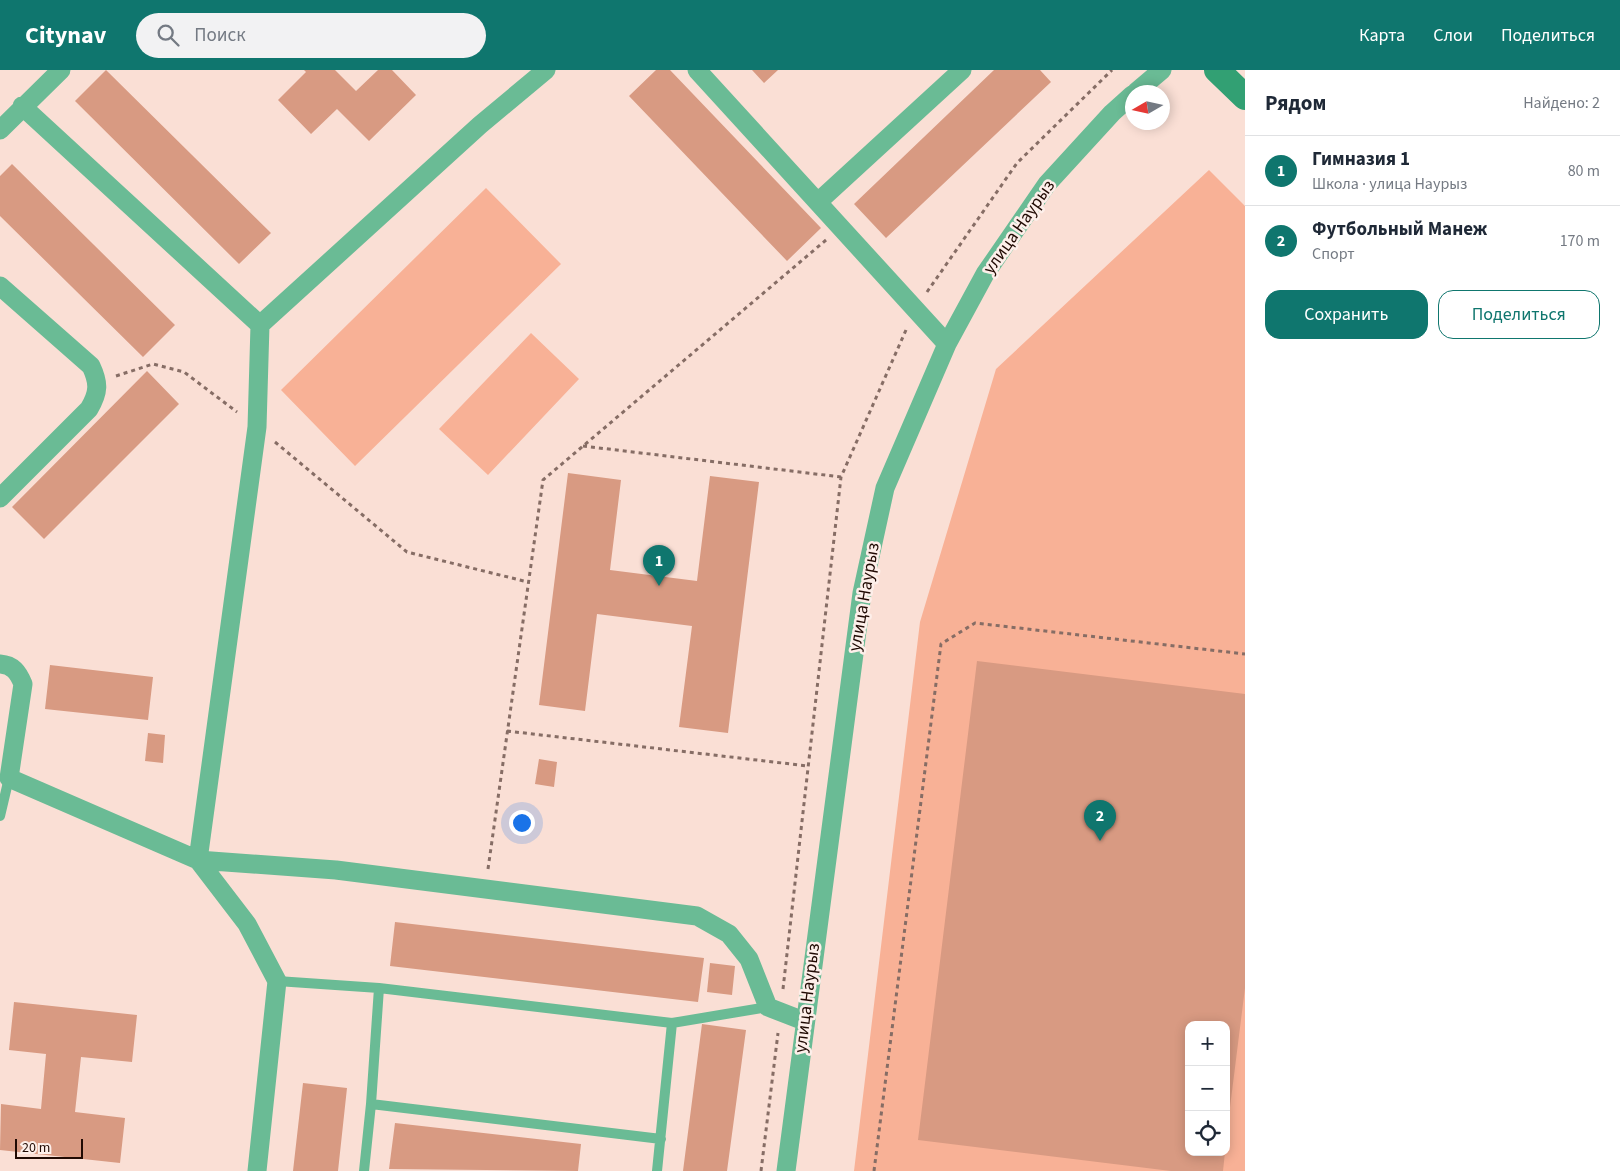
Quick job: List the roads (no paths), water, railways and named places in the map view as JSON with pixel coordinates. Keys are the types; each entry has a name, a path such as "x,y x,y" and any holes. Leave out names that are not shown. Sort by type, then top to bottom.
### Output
{"street":[{"path":"0,130 22,106 61,70"},
{"path":"257,1171 277,982 247,924 198,860 257,427 260,325 480,125 546,70"},
{"path":"697,70 947,344"},
{"path":"818,202 962,70"},
{"path":"1144,85 1162,70"},
{"path":"1218,70 1245,97"},
{"name":"улица Наурыз","path":"786,1171 804,1021 862,593 886,488 947,344 985,274 1047,184 1112,113 1125,102"},
{"path":"22,106 260,325"},
{"path":"0,286 91,366 98,382 97,395 89,409 0,498"},
{"path":"0,664 7,665 18,672 23,684 8,778 198,860 336,870 697,916 728,934 749,959 768,1007 804,1021"}],"lane":[{"path":"0,816 8,778"},
{"path":"277,982 379,988 672,1023 768,1007"},
{"path":"364,1171 371,1104 379,988"},
{"path":"657,1171 672,1023"},
{"path":"371,1104 661,1139"}],"place":[{"name":"Гимназия 1","path":"659,586"},
{"name":"Футбольный Манеж","path":"1100,841"}]}
